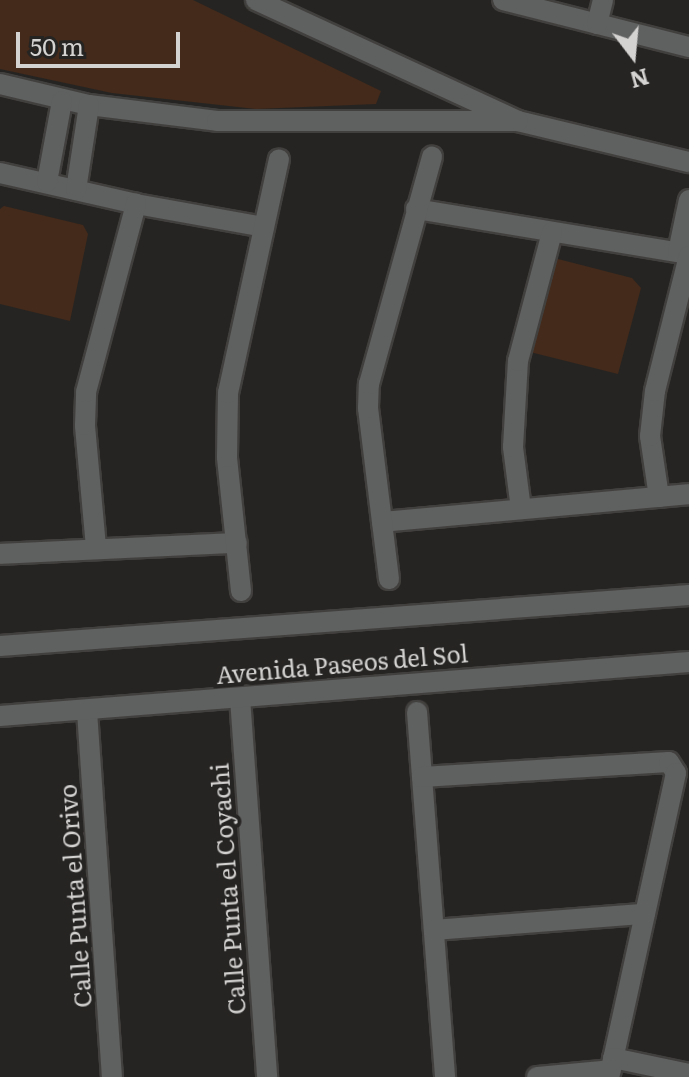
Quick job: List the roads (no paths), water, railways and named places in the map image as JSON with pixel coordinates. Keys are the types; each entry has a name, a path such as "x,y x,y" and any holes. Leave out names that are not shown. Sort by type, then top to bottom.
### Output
{"street":[{"path":"256,0 518,121 689,162"},
{"path":"503,0 689,47"},
{"path":"597,24 603,0"},
{"path":"0,84 62,101 217,121 518,121"},
{"path":"47,182 62,101"},
{"path":"76,190 89,105"},
{"path":"389,579 368,408 369,384 432,157"},
{"path":"241,591 227,457 228,393 279,160"},
{"path":"0,174 136,204 264,227"},
{"path":"659,497 650,436 655,391 685,254 689,200"},
{"path":"96,547 85,425 86,392 136,204"},
{"path":"416,209 685,254"},
{"path":"521,509 513,447 518,361 552,232"},
{"path":"382,522 689,494"},
{"path":"0,554 96,547 237,543"},
{"name":"Avenida Paseos del Sol","path":"0,646 689,595"},
{"name":"Avenida Paseos del Sol","path":"0,716 689,662"},
{"name":"Calle Punta el Coyachi","path":"240,698 267,1077"},
{"name":"Calle Punta el Orivo","path":"87,711 112,1077"},
{"path":"417,712 445,1077"},
{"path":"422,777 669,762 676,773 611,1069"},
{"path":"434,930 644,914"},
{"path":"537,1077 611,1069 689,1074"}]}
